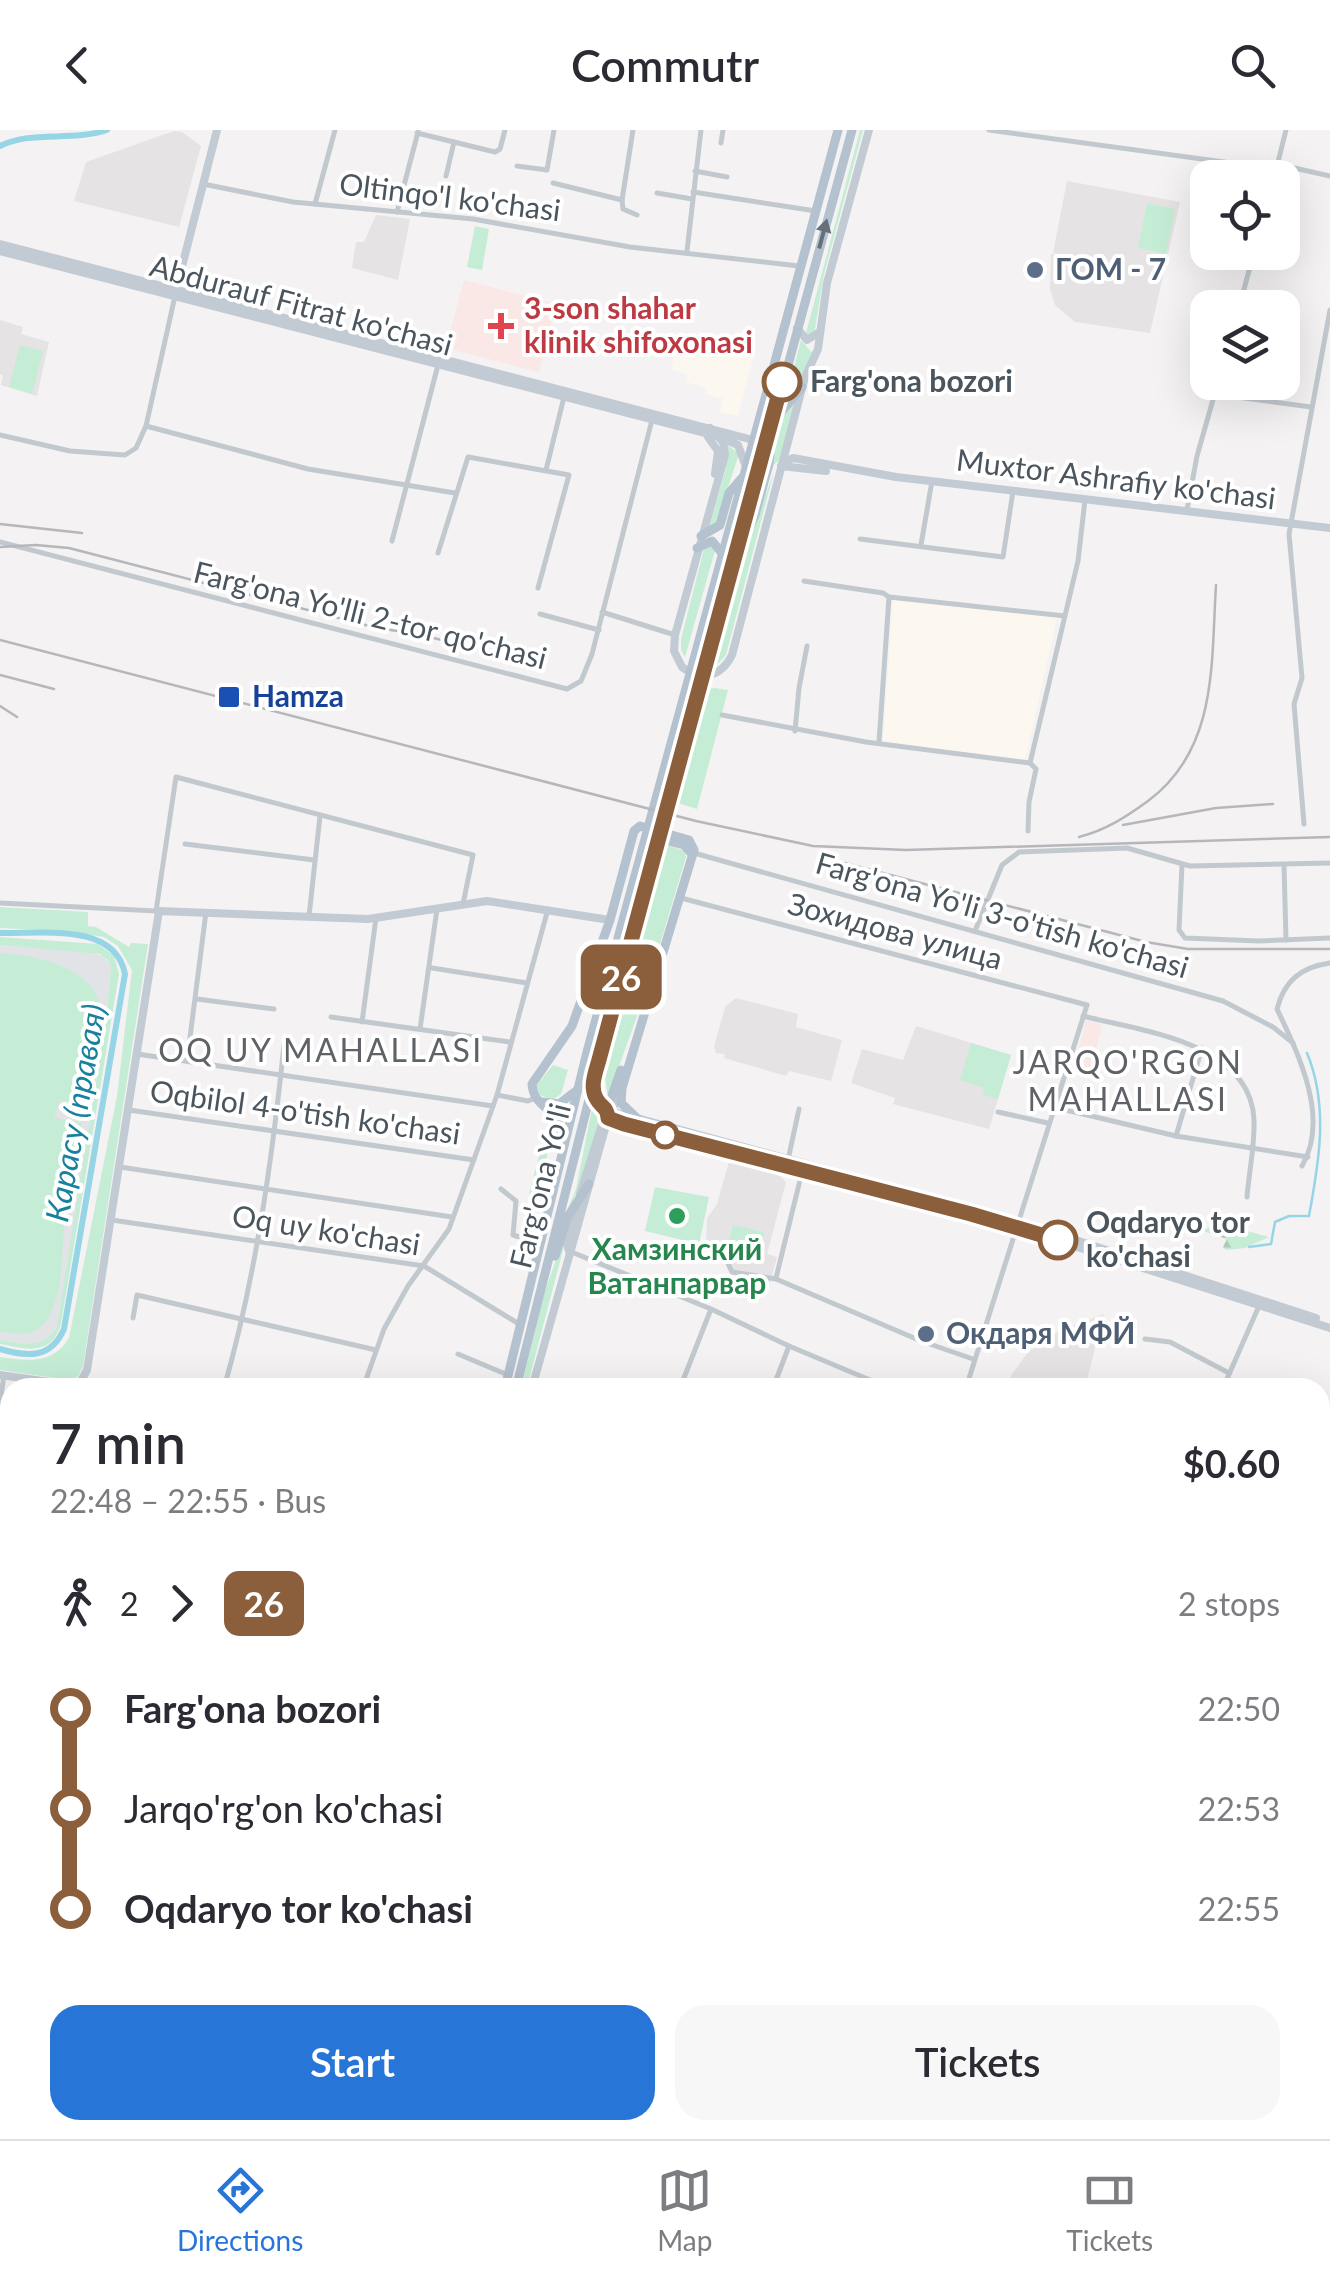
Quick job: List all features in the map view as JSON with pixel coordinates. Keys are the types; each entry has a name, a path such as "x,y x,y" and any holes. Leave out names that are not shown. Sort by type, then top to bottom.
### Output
{"main road":[{"path":"176,293 217,130"},
{"name":"Farg'ona Yo'li","path":"507,1378 587,1052 838,130"},
{"name":"Farg'ona Yo'li","path":"518,1378 600,1056 852,130"},
{"path":"708,431 718,456 675,635 675,656 688,672 710,676 728,663 802,387 818,348 828,282 869,130"},
{"name":"Abdurauf Fitrat ko'chasi","path":"0,247 753,440"},
{"path":"798,328 802,337 810,340"},
{"path":"818,333 809,347 818,348"},
{"path":"770,426 802,387"},
{"path":"702,532 720,525 729,493 744,472 744,456 738,445 708,431"},
{"path":"702,532 725,456 720,437"},
{"path":"791,437 795,452 807,460"},
{"path":"734,561 755,515 770,456 753,440"},
{"name":"Muxtor Ashrafiy ko'chasi","path":"781,466 793,458 896,477 1330,528"},
{"path":"764,481 774,468 781,466"},
{"name":"Muxtor Ashrafiy ko'chasi","path":"781,466 896,477"},
{"path":"698,548 712,541 722,554"},
{"path":"563,1151 558,1118 535,1098 533,1081 568,1035 610,920 632,838 644,834 684,846 692,855 622,1088 621,1104 639,1120"},
{"path":"81,1378 88,1368 112,1220 157,911 376,918 490,902 610,920"},
{"path":"609,1113 648,1003"},
{"path":"593,1083 596,1098 624,1124 1016,1224 1330,1325"},
{"path":"535,1098 558,1104 569,1098 579,1084"},
{"name":"Farg'ona Yo'li","path":"570,1251 567,1244 579,1199 609,1113 622,1088"},
{"path":"609,1113 788,1160 803,1168"},
{"name":"Farg'ona Yo'li","path":"535,1378 609,1113"},
{"path":"604,1135 610,1128 624,1124"},
{"path":"540,1290 566,1218 589,1184"}],"street":[{"path":"315,204 335,130"},
{"path":"397,212 418,132 498,152 505,130"},
{"path":"517,166 547,170 554,130"},
{"path":"633,130 622,200 624,209 636,215"},
{"path":"686,252 701,130"},
{"path":"721,143 722,130"},
{"path":"988,130 1204,160"},
{"path":"1278,160 1286,130"},
{"path":"446,176 454,142"},
{"path":"1300,169 1330,176"},
{"path":"695,171 727,176"},
{"name":"Oltinqo'l ko'chasi","path":"203,184 315,204 473,219 630,246 801,267"},
{"path":"553,184 622,200"},
{"path":"657,193 816,211"},
{"path":"0,435 70,451 125,454 136,448 146,426 176,293"},
{"path":"1304,824 1294,704 1302,678 1290,523 1330,310"},
{"path":"392,542 439,361"},
{"path":"546,470 564,394"},
{"path":"1188,513 1197,456 1213,400"},
{"path":"1257,400 1312,408"},
{"name":"Farg'ona Yo'lli 2-tor qo'chasi","path":"0,542 570,689 581,680 598,630 653,417"},
{"path":"146,426 308,469 455,493"},
{"path":"438,553 468,458 568,475 538,588"},
{"path":"922,545 932,481"},
{"path":"860,539 998,559 1003,557 1013,491"},
{"path":"1030,763 1058,632 1066,616 1078,562 1085,500"},
{"path":"804,582 884,593 889,597 1066,616"},
{"path":"878,742 889,597"},
{"path":"602,612 675,635"},
{"path":"540,614 598,630"},
{"path":"796,731 798,688 807,646"},
{"path":"722,716 796,731 1030,763 1036,769 1028,830"},
{"path":"0,903 157,911 176,776 474,856 463,904"},
{"path":"309,916 320,816"},
{"path":"186,844 314,860"},
{"path":"975,931 1002,865 1017,852 1127,848 1182,864 1330,863"},
{"name":"Farg'ona Yo'li 3-o'tish ko'chasi","path":"692,855 1223,1001 1293,1042"},
{"path":"1182,864 1179,932 1184,938 1330,938"},
{"path":"1284,865 1286,940"},
{"name":"Зохидова улица","path":"681,898 1086,1005 1083,1016 1202,1048 1230,1067 1249,1091 1254,1119 1247,1196"},
{"path":"420,1030 437,909"},
{"path":"366,1378 395,1309 449,1229 493,1106 548,909"},
{"path":"188,1061 206,912"},
{"path":"362,1022 376,918"},
{"path":"1302,1166 1316,1139 1312,1099 1293,1042 1276,1009 1282,990 1292,977 1330,962"},
{"path":"430,968 528,983"},
{"path":"197,1000 274,1009"},
{"path":"968,1378 1083,1016"},
{"path":"332,1017 510,1042"},
{"path":"227,1378 244,1319 284,1045"},
{"path":"1176,1136 1202,1048"},
{"path":"137,1054 493,1106"},
{"path":"496,1095 528,1101 535,1098"},
{"path":"1054,1107 1176,1136 1308,1157"},
{"path":"788,1160 799,1109"},
{"name":"Oqbilol 4-o'tish ko'chasi","path":"129,1110 474,1160"},
{"path":"998,1112 1048,1123"},
{"path":"120,1167 452,1217"},
{"path":"776,1278 803,1168"},
{"path":"501,1189 515,1198 513,1235 540,1243"},
{"name":"Oq uy ko'chasi","path":"112,1220 424,1266 520,1325"},
{"path":"721,1248 732,1272 768,1280 776,1278 921,1341 973,1359"},
{"path":"570,1251 865,1378"},
{"path":"132,1318 138,1295 376,1350"},
{"path":"1226,1378 1261,1302"},
{"path":"684,1378 711,1309"},
{"path":"1145,1339 1170,1342 1227,1372"},
{"path":"777,1378 789,1346"},
{"path":"458,1354 508,1375"}],"shaded area":[{"path":"174,131 182,132 201,146 179,227 74,201 86,162"},
{"path":"1067,181 1180,202 1150,333 1075,322 1055,305 1050,289 1051,254 1130,265 1053,253"},
{"path":"376,215 410,219 398,280 352,268 356,242 364,242"},
{"name":"3-son shahar klinik shifoxonasi","path":"464,280 556,304 539,372 446,348"},
{"path":"0,320 23,327 21,334 49,342 37,396 1,385"},
{"path":"680,332 698,337 700,332 747,347 745,354 754,356 738,416 720,412 723,399 705,394 706,388 686,382 687,375 671,369"},
{"path":"893,598 1057,617 1025,761 883,742"},
{"path":"0,945 88,952 104,956 111,966 58,1323 49,1339 36,1345 0,1340"},
{"path":"736,998 798,1014 796,1027 842,1040 831,1081 789,1071 786,1076 716,1053 714,1047 725,1007"},
{"path":"1086,1020 1102,1025 1091,1070 1074,1066"},
{"path":"916,1026 1011,1055 989,1129 893,1104 895,1098 851,1083 862,1049 903,1060"},
{"path":"729,1162 779,1175 786,1182 767,1254 777,1257 770,1283 731,1273 719,1248 706,1246 707,1218 717,1204"},
{"path":"1104,1314 1087,1378 1010,1378 1028,1352 1059,1331"}],"green space":[{"path":"860,130 824,274 814,335 809,337 806,333"},
{"path":"1147,203 1175,209 1166,254 1138,248"},
{"path":"475,226 489,229 482,270 467,267"},
{"path":"801,340 812,353 785,402"},
{"path":"20,345 43,351 32,394 9,387"},
{"path":"796,399 782,459 773,465 770,445 775,428"},
{"path":"727,444 739,454 716,524 709,528 726,468"},
{"path":"774,472 726,655 715,667 747,544"},
{"path":"705,545 716,547 685,657 681,639"},
{"path":"708,689 728,690 697,809 678,803"},
{"path":"667,845 685,851 686,857 646,991 608,1097 605,1079"},
{"path":"0,907 88,912 88,926 129,947 131,943 148,944 83,1366 74,1378 0,1370 0,1357 47,1357 69,1338 117,1096 132,970 118,946 104,937 0,928"},
{"path":"0,937 98,944 114,956 119,974 61,1324 51,1342 36,1348 0,1344 0,1340 39,1342 57,1326 106,1020 111,966 100,954 0,945"},
{"path":"0,953 62,966 88,983 100,1010 97,1051 82,1118 73,1117 75,1103 59,1100 54,1118 82,1123 66,1197 58,1290 47,1319 38,1329 24,1334 0,1331"},
{"path":"971,1043 1011,1055 998,1099 983,1095 984,1088 960,1080"},
{"path":"553,1065 568,1070 561,1094 552,1100 540,1095 536,1086"},
{"path":"593,1104 601,1113 579,1188 562,1223 576,1189"},
{"path":"548,1121 552,1133 538,1196 529,1194"},
{"name":"Хамзинский Ватанпарвар","path":"655,1187 709,1197 699,1244 645,1231"},
{"path":"573,1212 529,1378 523,1378 545,1291"},
{"path":"1230,1214 1229,1226 1269,1237 1245,1248 1226,1250 1223,1247 1227,1239 1203,1231"},
{"path":"733,1225 764,1232 761,1248 729,1241"}],"waterway":[{"name":"Карасу (правая)","path":"0,146 25,138 107,130"},
{"name":"Карасу (правая)","path":"0,933 74,934 92,938 118,957 125,974 64,1329 45,1351 20,1353 0,1349"},
{"path":"1249,1247 1271,1244 1275,1222 1289,1216 1309,1216 1319,1155 1320,1114 1307,1053"}],"railway":[{"path":"0,524 82,533"},
{"path":"0,547 69,548 377,628 411,633"},
{"path":"1079,837 1098,831 1148,801 1171,780 1187,756 1199,731 1211,674 1216,585"},
{"path":"400,630 513,657"},
{"path":"0,640 696,821 813,846 906,850 1330,837"},
{"path":"0,675 54,689"},
{"path":"0,706 17,717"},
{"path":"1123,825 1216,808 1273,804"},
{"path":"822,857 1146,942 1188,949 1330,949"}],"bus line":[{"name":"26","path":"782,382 600,1056 594,1094 607,1110 608,1118 624,1124 1058,1240"}],"place":[{"name":"ГОМ - 7","path":"1035,270"},
{"name":"3-son shahar klinik shifoxonasi","path":"501,326"},
{"name":"Farg'ona bozori","path":"782,382"},
{"name":"Hamza","path":"229,697"},
{"name":"Хамзинский Ватанпарвар","path":"677,1216"},
{"name":"Oqdaryo tor ko'chasi","path":"1058,1240"},
{"name":"Окдаря МФЙ","path":"926,1334"}],"district":[{"name":"OQ UY MAHALLASI","path":"321,1051"},
{"name":"JARQO'RGON MAHALLASI","path":"1128,1082"}]}
